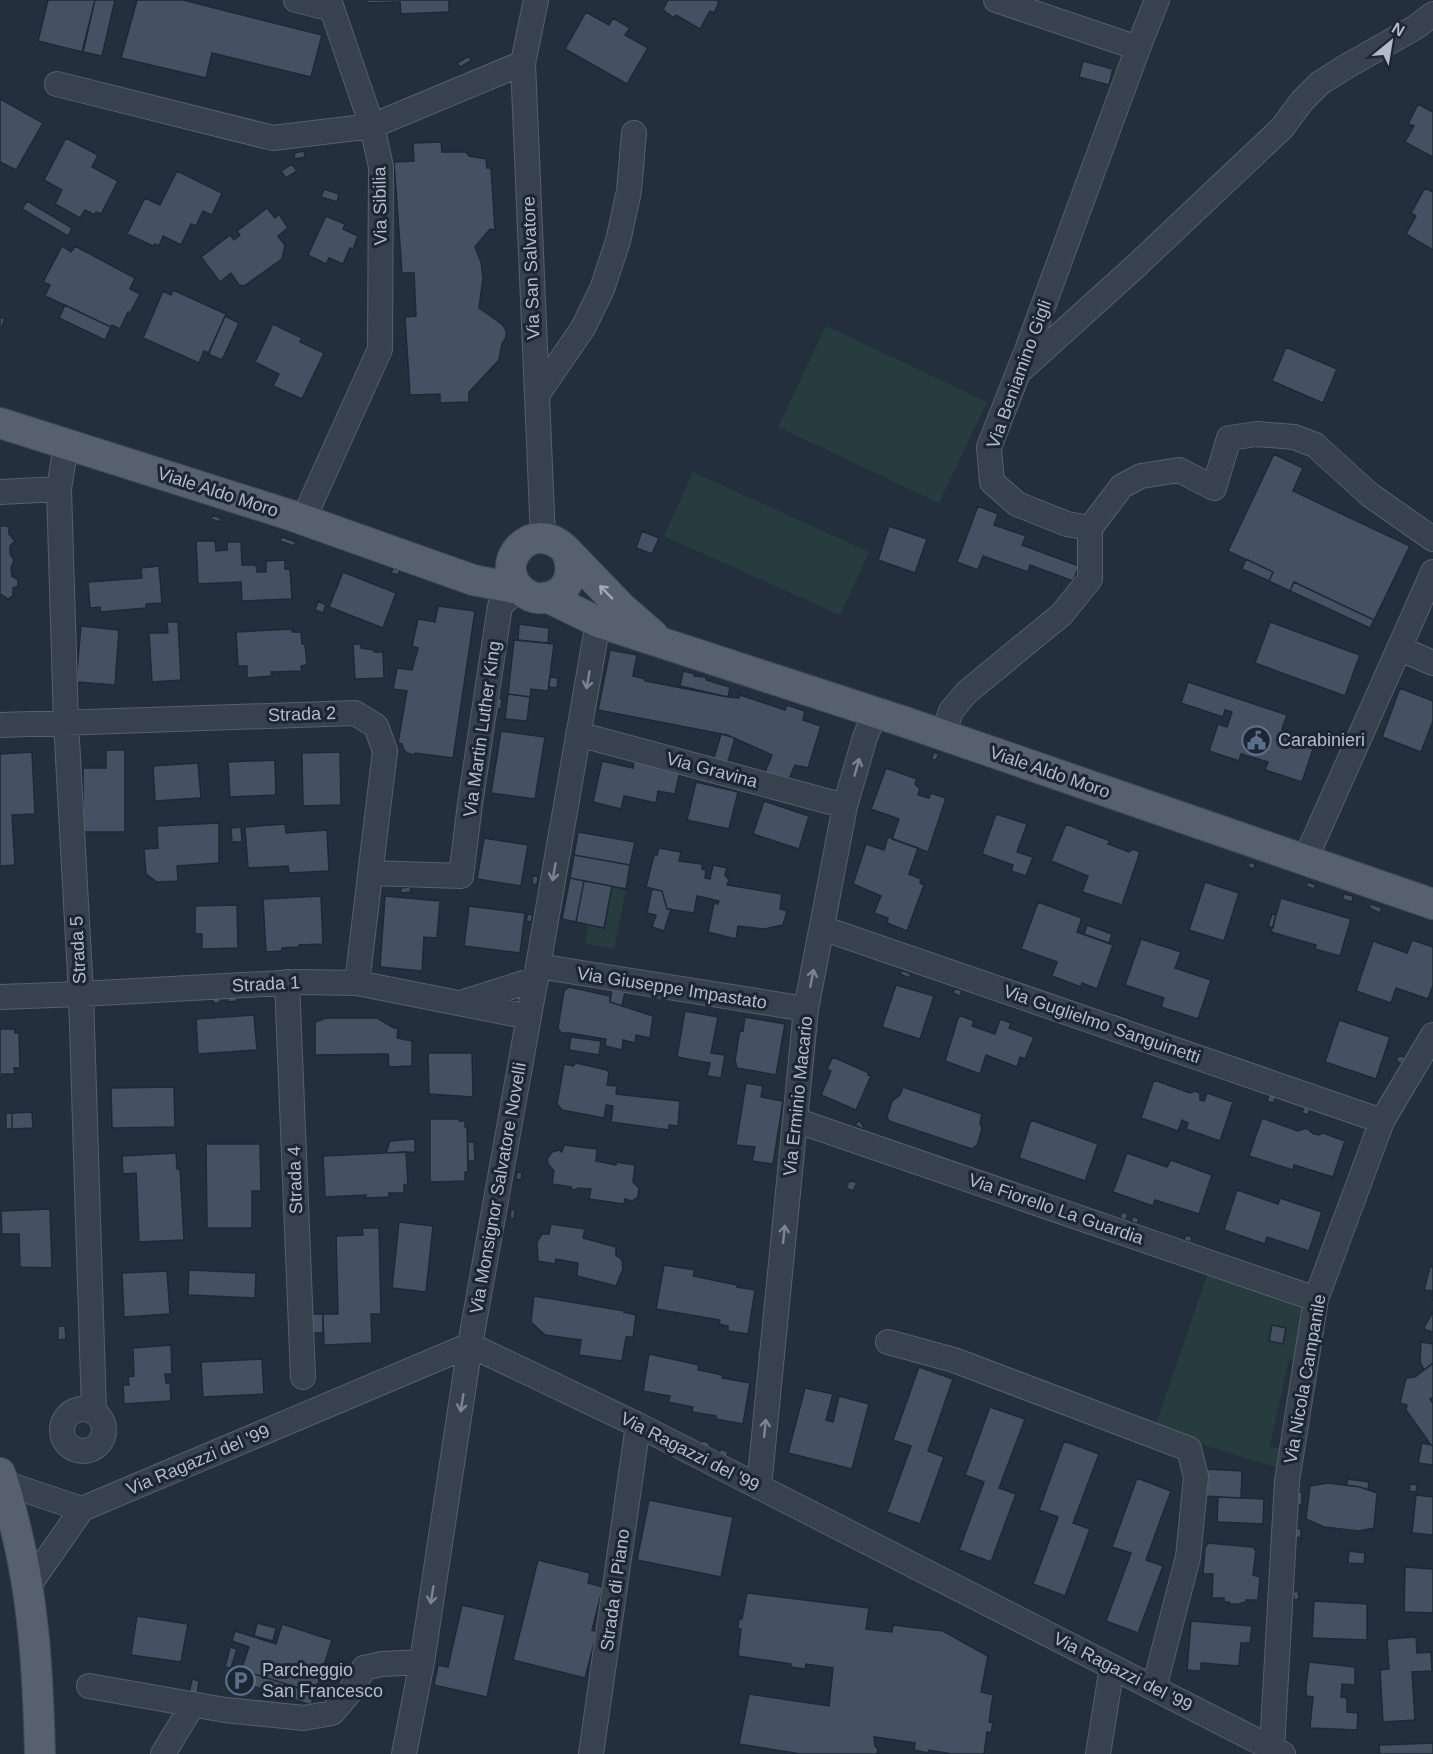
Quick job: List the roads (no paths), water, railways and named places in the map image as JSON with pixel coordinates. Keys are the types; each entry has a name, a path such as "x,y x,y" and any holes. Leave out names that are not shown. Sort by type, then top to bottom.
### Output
{"main road":[{"name":"Viale Aldo Moro","path":"0,423 303,520 473,580 519,589 528,596 549,598 598,622 943,735 1433,904"},
{"name":"Viale Aldo Moro","path":"434,567 475,565 515,552 527,541 554,544 665,645"},
{"path":"549,598 565,587 572,569 570,559 554,544"},
{"path":"515,552 511,571 513,581 519,589"},
{"path":"2,1478 17,1533 27,1588 36,1660 40,1754"}],"street":[{"path":"296,0 331,5"},
{"name":"Via San Salvatore","path":"536,0 523,63 537,395 554,544"},
{"path":"996,0 1138,48"},
{"name":"Via Beniamino Gigli","path":"1090,528 1067,524 1017,504 992,482 989,447 1157,0"},
{"name":"Via Sibilia","path":"303,520 380,349 381,167 372,126 331,5"},
{"path":"1018,371 1137,264 1282,128 1302,101 1320,83 1416,27 1433,14"},
{"path":"57,84 273,138 372,126 523,63"},
{"path":"537,395 583,328 602,289 618,241 629,191 634,134"},
{"path":"943,735 951,711 967,692 1062,614 1090,579 1090,528 1122,486 1141,476 1179,470 1214,488 1229,438 1257,434 1294,437 1315,445 1370,495 1433,539"},
{"name":"Strada 5","path":"66,444 59,489 66,722 81,994 94,1412"},
{"path":"0,492 59,489"},
{"path":"1305,860 1433,572"},
{"name":"Via Martin Luther King","path":"370,873 461,876 500,606 519,589"},
{"name":"Via Monsignor Salvatore Novelli","path":"404,1754 422,1662 470,1345 598,622"},
{"path":"1399,648 1433,663"},
{"name":"Strada 2","path":"0,725 355,713 376,726 385,751 357,983"},
{"name":"Via Erminio Macario","path":"759,1487 806,1009 845,806 865,737 875,713"},
{"name":"Via Gravina","path":"578,735 845,806"},
{"name":"Via Guglielmo Sanguinetti","path":"822,927 1382,1121"},
{"path":"461,1004 537,973"},
{"name":"Via Giuseppe Impastato","path":"537,973 806,1009"},
{"name":"Strada 1","path":"0,997 287,982 357,983 529,1017"},
{"name":"Strada 4","path":"287,982 303,1377"},
{"name":"Via Nicola Campanile","path":"1277,1751 1287,1481 1316,1299 1382,1121 1433,1035"},
{"name":"Via Fiorello La Guardia","path":"795,1119 1316,1299"},
{"path":"888,1342 954,1360 1188,1449 1196,1477 1188,1557 1154,1688"},
{"name":"Via Ragazzi del '99","path":"82,1509 470,1345 638,1425 1277,1751"},
{"name":"Strada di Piano","path":"591,1754 638,1425"},
{"path":"2,1478 82,1509 27,1588"},
{"path":"89,1686 225,1710 304,1719 332,1713 350,1692 364,1668 382,1664 422,1662"},
{"path":"1098,1754 1113,1666"},
{"path":"163,1754 193,1704"}],"place":[{"name":"Carabinieri","path":"1257,740"},
{"name":"Parcheggio San Francesco","path":"241,1680"}]}
